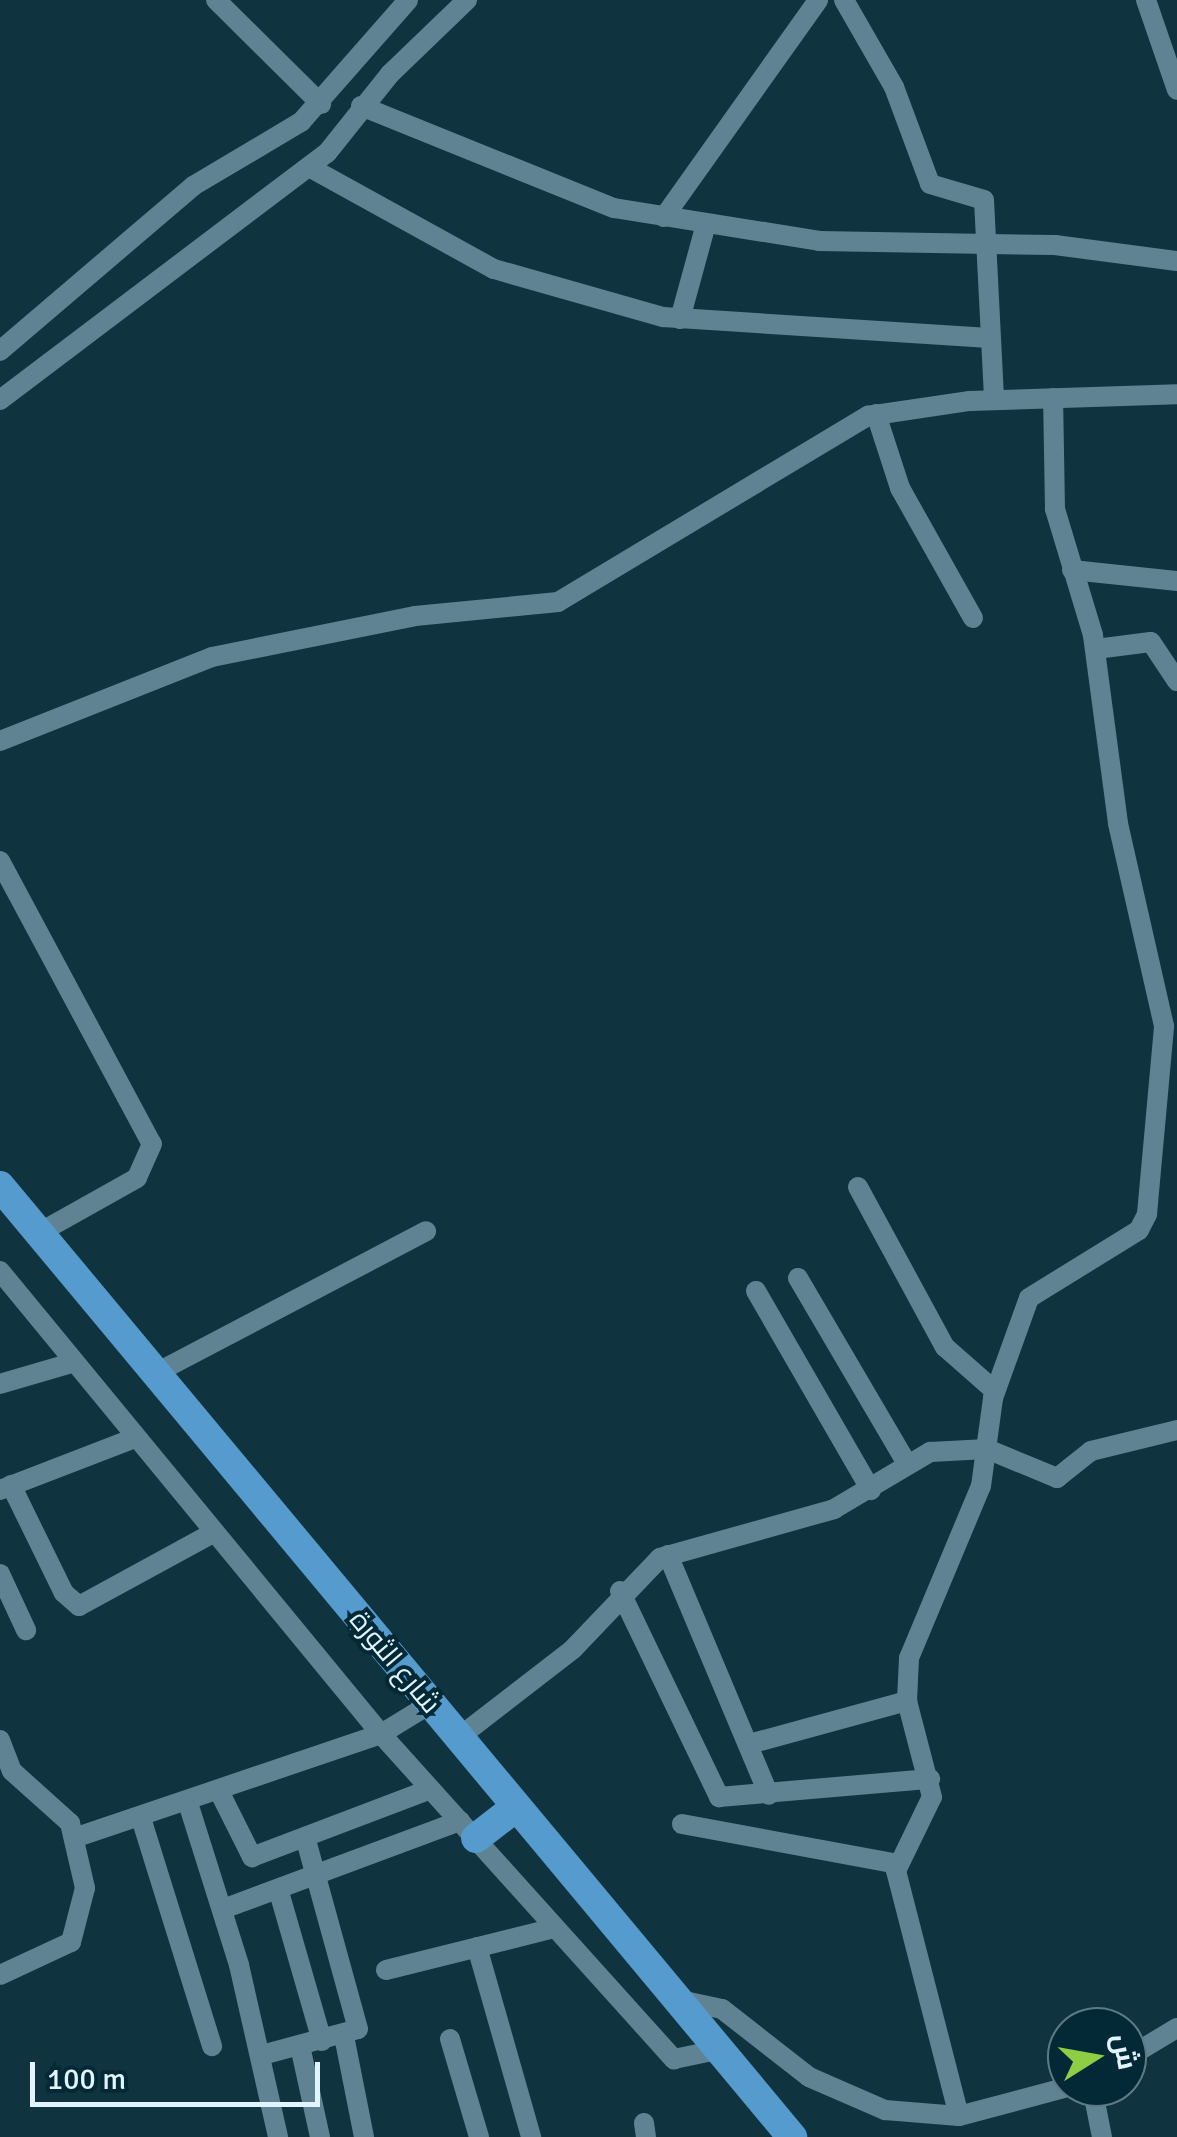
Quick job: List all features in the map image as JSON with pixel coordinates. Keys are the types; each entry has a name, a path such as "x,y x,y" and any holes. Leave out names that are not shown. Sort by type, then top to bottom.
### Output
{"main road":[{"name":"شارع الثورة","path":"0,1186 675,1999 780,2132"},
{"path":"468,1830 516,1807"}],"street":[{"path":"216,0 321,104"},
{"path":"0,351 194,186 321,104 408,0"},
{"path":"0,400 309,167 361,106 467,0"},
{"path":"664,217 818,0"},
{"path":"844,0 894,87 930,184 984,200 994,400"},
{"path":"1146,0 1177,90"},
{"path":"361,106 505,169 664,217 819,241 987,244 1177,261"},
{"path":"309,167 494,269 680,319 989,338"},
{"path":"680,319 706,224"},
{"path":"0,740 212,657 415,616 558,602 876,414 994,400 1177,394"},
{"path":"959,2116 898,1864 924,1822 930,1780 907,1702 916,1624 968,1523 987,1449 995,1392 1030,1298 1139,1230 1147,1214 1170,1035 1118,823 1096,650 1055,509 1053,398"},
{"path":"876,414 900,488 973,618"},
{"path":"1072,570 1177,580"},
{"path":"1096,650 1151,642 1177,681"},
{"path":"0,861 152,1144 137,1178 39,1233"},
{"path":"858,1186 945,1347 995,1392"},
{"path":"156,1374 426,1231"},
{"path":"0,1272 209,1535 674,2059 717,2050"},
{"path":"798,1278 907,1464"},
{"path":"756,1292 872,1490"},
{"path":"0,1384 72,1363"},
{"path":"458,1738 574,1648 620,1591 668,1555 872,1490 907,1464 944,1449 987,1449 1057,1478 1091,1450 1177,1430"},
{"path":"132,1439 6,1488 64,1593 79,1606 209,1535"},
{"path":"668,1555 754,1744 769,1795"},
{"path":"0,1574 26,1630"},
{"path":"620,1591 719,1797 930,1780"},
{"path":"754,1744 907,1702"},
{"path":"77,1836 188,1803 382,1734 430,1704"},
{"path":"0,1740 6,1774 77,1836 80,1927 57,1952 0,1976"},
{"path":"220,1792 250,1856 431,1788"},
{"path":"188,1803 223,1909 262,2056 278,2137"},
{"path":"142,1818 212,2046"},
{"path":"682,1824 898,1864"},
{"path":"223,1909 468,1830"},
{"path":"262,2056 344,2036 358,2025 305,1837"},
{"path":"280,1892 322,2041"},
{"path":"386,1970 554,1928"},
{"path":"477,1947 531,2137"},
{"path":"675,1999 722,2009 840,2094 885,2110 959,2116 1047,2093"},
{"path":"1147,2046 1177,2028"},
{"path":"344,2036 364,2137"},
{"path":"450,2039 479,2137"},
{"path":"300,2046 320,2137"},
{"path":"1096,2107 1102,2137"}]}
